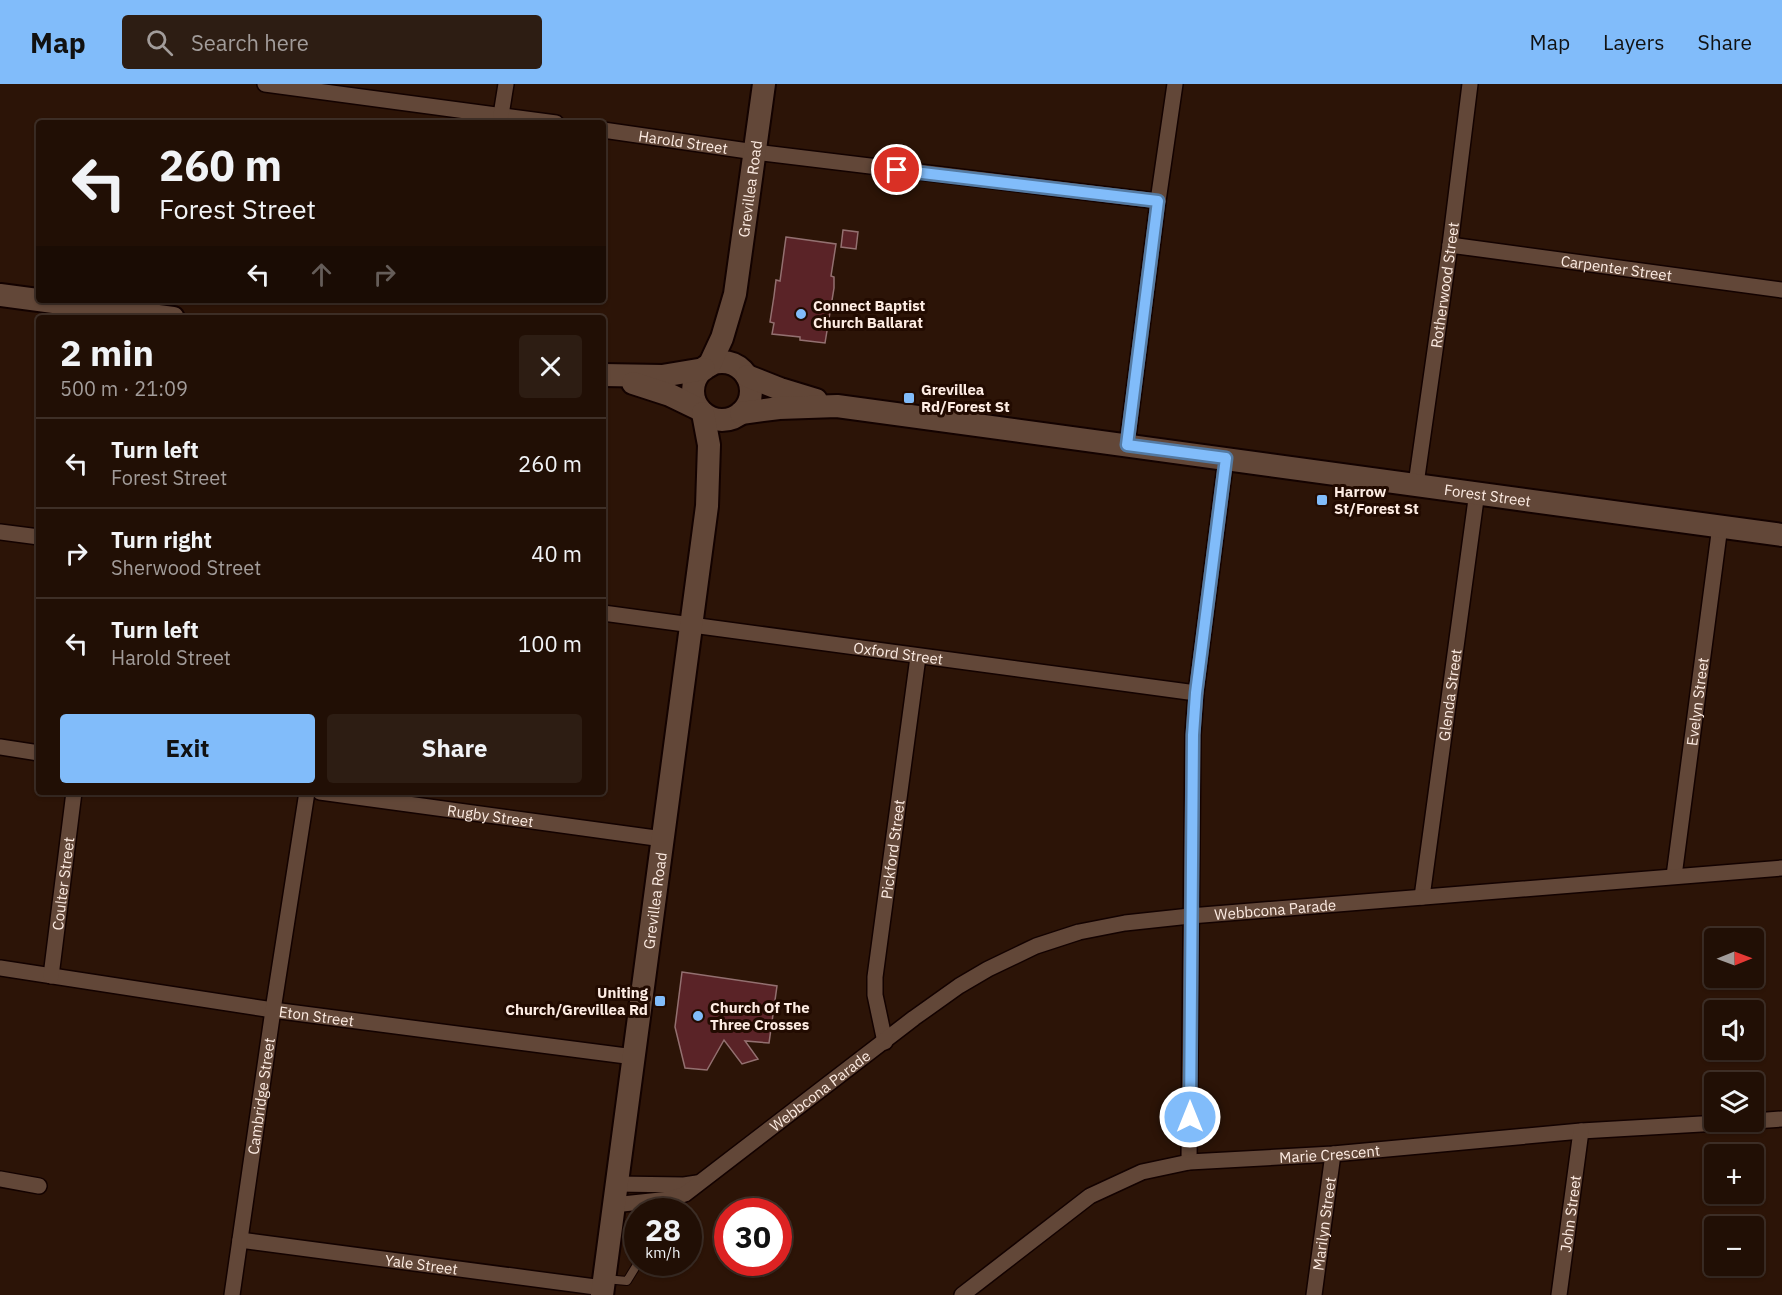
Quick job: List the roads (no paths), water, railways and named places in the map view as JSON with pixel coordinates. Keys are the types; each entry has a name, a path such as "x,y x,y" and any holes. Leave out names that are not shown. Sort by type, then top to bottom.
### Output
{"street":[{"path":"265,84 535,120"},
{"path":"501,115 506,84"},
{"name":"Grevillea Road","path":"603,1288 707,506 708,435 694,397 694,388 696,379 707,367 722,338 735,294 764,84"},
{"path":"1127,445 1175,84"},
{"name":"Rotherwood Street","path":"1416,484 1450,246 1470,84"},
{"name":"Harold Street","path":"606,130 755,152 1158,201"},
{"name":"Carpenter Street","path":"1450,246 1782,290"},
{"name":"Grevillea Road","path":"707,506 722,448 739,415 749,402 751,393 736,337 735,294"},
{"path":"0,295 36,300"},
{"path":"53,303 131,315"},
{"path":"607,376 662,376 724,362 780,389 837,406"},
{"path":"607,376 670,395 719,420 779,408 837,406"},
{"name":"Forest Street","path":"837,406 1782,535"},
{"path":"1190,1162 1193,735 1196,693 1226,458"},
{"name":"Glenda Street","path":"1422,897 1478,492"},
{"name":"Evelyn Street","path":"1674,876 1720,526"},
{"path":"0,532 36,537"},
{"name":"Oxford Street","path":"606,613 1196,693"},
{"name":"Pickford Street","path":"885,1042 875,995 874,977 918,657"},
{"path":"0,747 36,753"},
{"name":"Coulter Street","path":"51,976 74,795"},
{"name":"Cambridge Street","path":"232,1295 307,795"},
{"name":"Rugby Street","path":"342,795 663,839"},
{"name":"Webbcona Parade","path":"615,1194 684,1185 702,1180 959,986 996,964 1036,946 1079,932 1191,916 1782,868"},
{"name":"Eton Street","path":"0,968 273,1010 633,1057"},
{"path":"1764,1120 1782,1119"},
{"name":"Marie Crescent","path":"962,1295 1090,1196 1142,1172 1190,1162 1333,1154 1581,1131 1704,1124"},
{"name":"John Street","path":"1559,1295 1581,1131"},
{"name":"Marilyn Street","path":"1314,1295 1333,1154"},
{"path":"0,1179 39,1186"},
{"name":"Yale Street","path":"240,1240 603,1288"}],"lane":[{"path":"603,1288 627,1281 630,1276"}],"place":[{"name":"Connect Baptist Church Ballarat","path":"801,314"},
{"name":"Grevillea Rd/Forest St","path":"909,398"},
{"name":"Harrow St/Forest St","path":"1322,500"},
{"name":"Uniting Church/Grevillea Rd","path":"660,1001"},
{"name":"Church Of The Three Crosses","path":"698,1016"}]}
